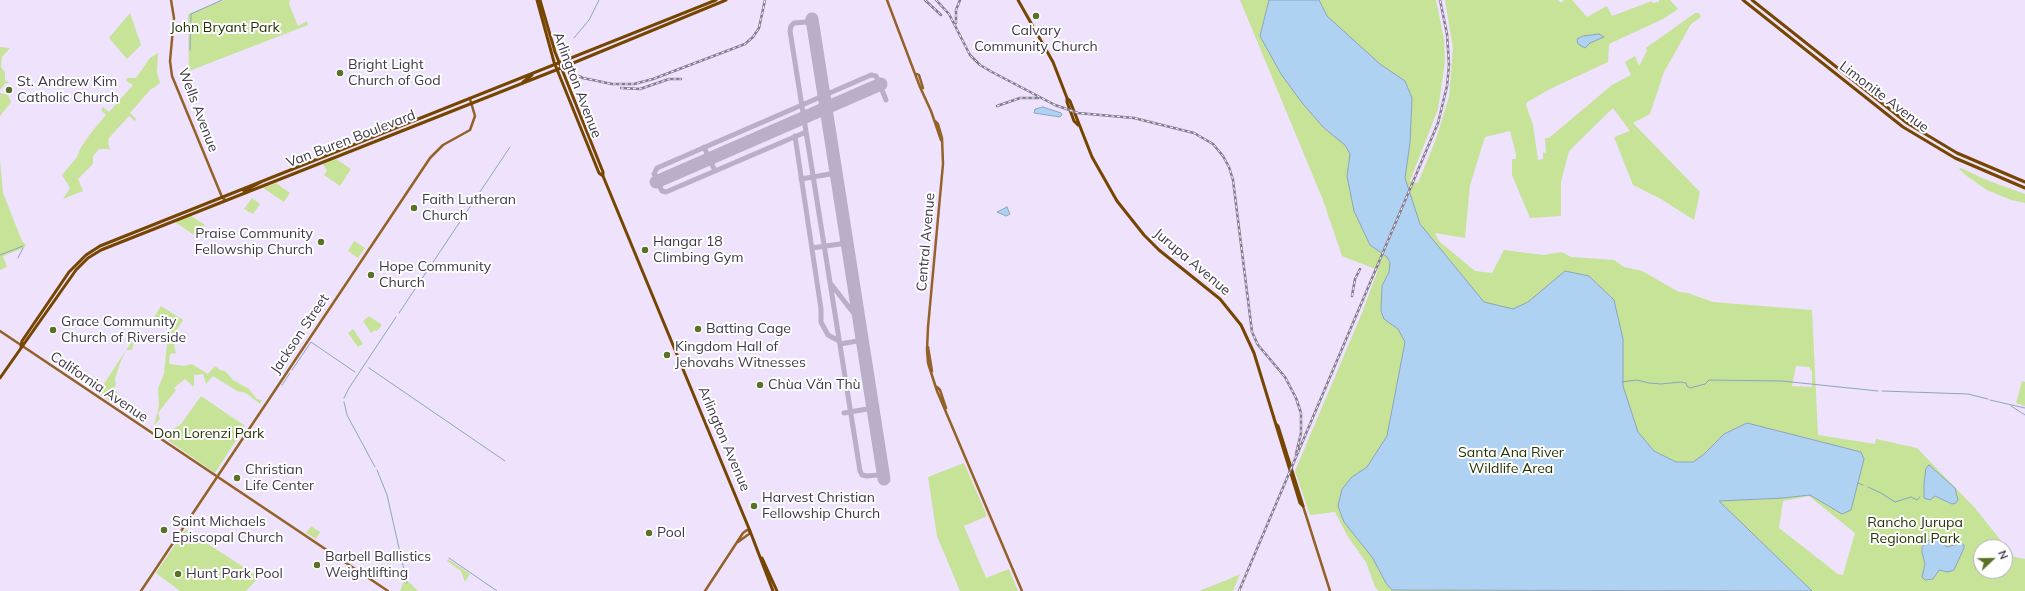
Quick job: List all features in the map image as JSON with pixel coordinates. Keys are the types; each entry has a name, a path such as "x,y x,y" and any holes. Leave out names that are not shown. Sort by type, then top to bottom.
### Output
{"main road":[{"name":"Wells Avenue","path":"171,0 174,18 170,61 172,76 225,200"},
{"name":"Arlington Avenue","path":"537,0 555,65 599,173 603,176"},
{"name":"Arlington Avenue","path":"540,0 559,63 603,172 603,176 750,531 773,591"},
{"name":"Van Buren Boulevard","path":"21,347 22,341 67,274 87,254 115,240 716,0"},
{"name":"Van Buren Boulevard","path":"0,378 80,266 104,249 557,70 726,0"},
{"name":"Central Avenue","path":"887,0 919,76 935,121 940,129 942,138 940,140 943,172 928,347 932,371 944,407 946,408 1022,591"},
{"name":"Jurupa Avenue","path":"1018,0 1052,62 1067,98 1074,121 1078,125 1098,170 1126,215 1159,250 1220,299 1237,318 1249,341 1330,591"},
{"name":"Limonite Avenue","path":"1743,0 1902,127 1929,145 1960,161 2025,188"},
{"name":"Limonite Avenue","path":"1752,0 1907,124 1957,153 2025,182"},
{"path":"539,10 542,10 545,20"},
{"path":"522,83 534,73"},
{"path":"505,90 519,82 520,79"},
{"name":"Jackson Street","path":"141,591 430,158 443,145 470,130 475,116 470,99"},
{"path":"415,120 417,125"},
{"path":"242,194 246,189 261,183 264,180"},
{"path":"104,249 115,240"},
{"path":"80,266 87,257 87,254"},
{"name":"California Avenue","path":"0,331 21,347 388,591"},
{"path":"705,591 743,533 747,530 750,531"},
{"name":"Arlington Avenue","path":"760,556 765,562 777,591"}],"green space":[{"name":"John Bryant Park","path":"224,0 290,0 289,4 298,26 307,21 308,25 189,71 188,14"},
{"name":"Santa Ana River Wildlife Area","path":"1240,0 1436,0 1444,39 1445,62 1438,109 1410,181 1418,183 1436,139 1449,97 1453,48 1445,0 1558,0 1561,3 1564,0 1572,0 1587,17 1607,6 1612,16 1652,1 1653,3 1659,2 1659,0 1670,0 1678,9 1663,19 1609,44 1608,62 1552,88 1527,102 1526,105 1533,125 1538,160 1543,159 1543,152 1546,153 1545,138 1549,138 1612,85 1631,75 1625,62 1635,56 1639,66 1647,51 1646,48 1695,13 1699,13 1701,17 1691,24 1664,72 1650,114 1633,123 1700,192 1694,220 1661,199 1633,185 1614,137 1630,131 1613,108 1569,151 1561,182 1561,216 1530,218 1512,175 1512,159 1516,159 1516,154 1510,131 1485,137 1470,185 1465,238 1435,233 1439,241 1475,271 1492,273 1504,250 1543,255 1562,252 1571,257 1614,260 1624,267 1642,271 1679,292 1688,293 1713,302 1812,310 1818,435 1875,444 1876,439 1917,448 1975,508 2000,539 1973,539 1973,579 2013,579 2013,556 2025,559 2025,591 1379,591 1375,587 1366,562 1348,537 1335,512 1310,515 1295,471 1362,313 1378,270 1342,256 1323,200","holes":["1796,366 1809,367 1812,372 1812,387 1792,386","1809,496 1855,533 1843,575 1838,574 1779,528 1783,501"]},
{"path":"130,13 141,45 127,59 109,38"},
{"path":"0,47 10,48 2,57 1,67 5,72 5,81 10,82 5,84 0,90"},
{"path":"158,53 157,72 160,83 150,90 130,113 136,119 135,121 129,116 109,138 108,143 110,149 99,149 93,156 93,164 78,179 83,191 63,199 70,188 62,175 77,157 81,147 106,115 101,110 103,107 109,112 133,85 126,81 127,78 136,78 150,58"},
{"path":"0,93 8,95 11,102 0,116"},
{"path":"0,159 3,193 22,241 26,245 24,248 3,256 7,267 0,270"},
{"path":"336,159 351,169 340,186 324,175 327,171 323,164"},
{"path":"1961,168 1984,179 2025,194 2025,203 2011,200 1987,190 1968,177 1959,169"},
{"path":"276,183 290,193 284,202 263,188"},
{"path":"252,198 260,204 253,214 244,209"},
{"path":"191,216 205,225 197,237 175,222"},
{"path":"354,241 365,248 358,258 348,251"},
{"path":"161,306 183,320 174,334 178,339 174,345 176,353 170,354 169,364 185,366 192,364 208,374 215,366 220,370 225,371 233,380 249,389 257,399 262,400 260,404 246,393 237,391 213,376 206,384 203,374 194,375 194,387 185,379 174,388 176,390 158,413 160,419 154,425 159,406 158,389 164,373 168,335 171,325 169,321 153,319"},
{"path":"369,316 382,325 377,331 375,330 371,333 363,321"},
{"path":"353,329 363,344 358,347 348,333"},
{"path":"134,338 141,340 134,341 132,350 126,350"},
{"path":"126,351 115,379 116,384 114,389 119,394 115,404 98,393"},
{"path":"2022,381 2025,382 2025,406 2016,403"},
{"name":"Don Lorenzi Park","path":"201,396 245,426 215,473 166,439 169,432 181,424"},
{"path":"964,463 987,516 964,526 986,578 1009,569 1018,591 960,591 937,536 928,477"},
{"path":"311,526 320,532 316,539 306,533"},
{"path":"186,529 259,577 246,591 180,591 156,573"},
{"path":"448,559 470,574 465,582 461,571 447,561"},
{"path":"1240,574 1233,591 1199,591 1229,579"},
{"path":"405,580 406,583 409,582 418,591 400,591"}],"water":[{"name":"Santa Ana River Wildlife Area","path":"1269,0 1319,0 1327,16 1380,64 1405,81 1412,98 1410,143 1405,178 1420,224 1484,302 1513,309 1528,302 1565,271 1589,276 1614,300 1623,339 1623,386 1638,432 1654,451 1676,462 1693,462 1703,455 1724,434 1747,423 1861,452 1864,459 1851,510 1842,514 1810,495 1783,498 1719,501 1812,591 1392,590 1386,583 1372,557 1344,522 1338,506 1342,489 1352,477 1367,467 1387,436 1405,342 1398,329 1384,319 1381,311 1382,286 1389,272 1390,263 1387,257 1370,245 1354,211 1347,176 1350,154 1345,145 1324,128 1303,104 1281,74 1260,36"},
{"path":"1599,34 1604,37 1590,43 1585,48 1578,44 1577,39 1583,36"},
{"path":"1043,107 1061,113 1062,115 1060,117 1034,113 1035,109"},
{"path":"1007,207 1010,214 1006,216 997,212"},
{"path":"1929,465 1955,488 1958,500 1956,503 1952,504 1935,496 1930,500 1924,498 1926,468"},
{"path":"1931,538 1936,538 1947,547 1961,543 1964,545 1964,548 1954,570 1948,572 1939,570 1933,579 1925,580 1922,577 1925,564 1922,547"}],"waterway":[{"path":"190,50 191,14 222,0"},
{"path":"574,38 589,20 599,0"},
{"path":"399,313 510,147"},
{"path":"0,255 23,246"},
{"path":"18,258 23,248"},
{"path":"344,398 396,317"},
{"path":"292,370 311,342 355,372"},
{"path":"369,368 505,461"},
{"path":"282,385 290,373"},
{"path":"1622,382 1637,380 1661,384 1680,382 1686,383 1690,388 1705,384 1709,380 1782,381 1878,391"},
{"path":"1882,391 1968,394 1988,399"},
{"path":"1990,400 2025,408"},
{"path":"344,402 347,415 375,467"},
{"path":"2011,406 2025,415"},
{"path":"377,470 387,495 407,583"},
{"path":"1858,483 1863,485"},
{"path":"1868,487 1895,502 1911,497 1917,500 1920,497"},
{"path":"449,558 497,591"}],"taxiway":[{"path":"813,25 806,22 794,23 791,26 790,31 860,471 862,475 867,476 878,475 883,469"},
{"path":"806,132 666,192 662,191 660,187 663,179 657,178 654,174 657,168 871,75 876,76 880,85"},
{"path":"880,85 886,100"},
{"path":"795,136 821,309 821,322 828,335 839,341"},
{"path":"704,147 715,171"},
{"path":"801,179 836,173"},
{"path":"812,248 847,243"},
{"path":"831,284 859,320"},
{"path":"840,344 863,340"},
{"path":"844,413 873,408"}],"runway":[{"path":"812,19 884,479"},
{"path":"656,182 881,84"}],"railway":[{"path":"567,71 583,78 612,84 634,84 653,79 745,44 753,37 759,28 765,0"},
{"path":"925,0 941,15"},
{"path":"936,0 949,14 970,55 980,65 992,72 1055,105 1078,113 1134,118 1194,133 1213,144 1223,156 1229,167 1233,180 1252,332 1258,345 1285,377 1296,398 1301,413 1301,433 1296,454"},
{"path":"956,23 956,10 960,0"},
{"path":"1239,591 1438,123 1447,86 1449,65 1447,34 1440,0"},
{"path":"621,88 640,89 669,79 681,79"},
{"path":"997,106 1020,98 1038,98"},
{"path":"1352,296 1355,279 1360,269"}],"place":[{"name":"Calvary Community Church","path":"1036,16"},
{"name":"Bright Light Church of God","path":"340,73"},
{"name":"St. Andrew Kim Catholic Church","path":"9,90"},
{"name":"Faith Lutheran Church","path":"414,208"},
{"name":"Praise Community Fellowship Church","path":"321,242"},
{"name":"Hangar 18 Climbing Gym","path":"645,250"},
{"name":"Hope Community Church","path":"371,275"},
{"name":"Batting Cage","path":"698,329"},
{"name":"Grace Community Church of Riverside","path":"53,330"},
{"name":"Kingdom Hall of Jehovahs Witnesses","path":"667,355"},
{"name":"Chùa Văn Thù","path":"760,385"},
{"name":"Christian Life Center","path":"237,478"},
{"name":"Harvest Christian Fellowship Church","path":"754,506"},
{"name":"Saint Michaels Episcopal Church","path":"164,530"},
{"name":"Pool","path":"649,533"},
{"name":"Barbell Ballistics Weightlifting","path":"317,565"},
{"name":"Hunt Park Pool","path":"178,574"}],"park label":[{"name":"Rancho Jurupa Regional Park","path":"1915,532"}]}
